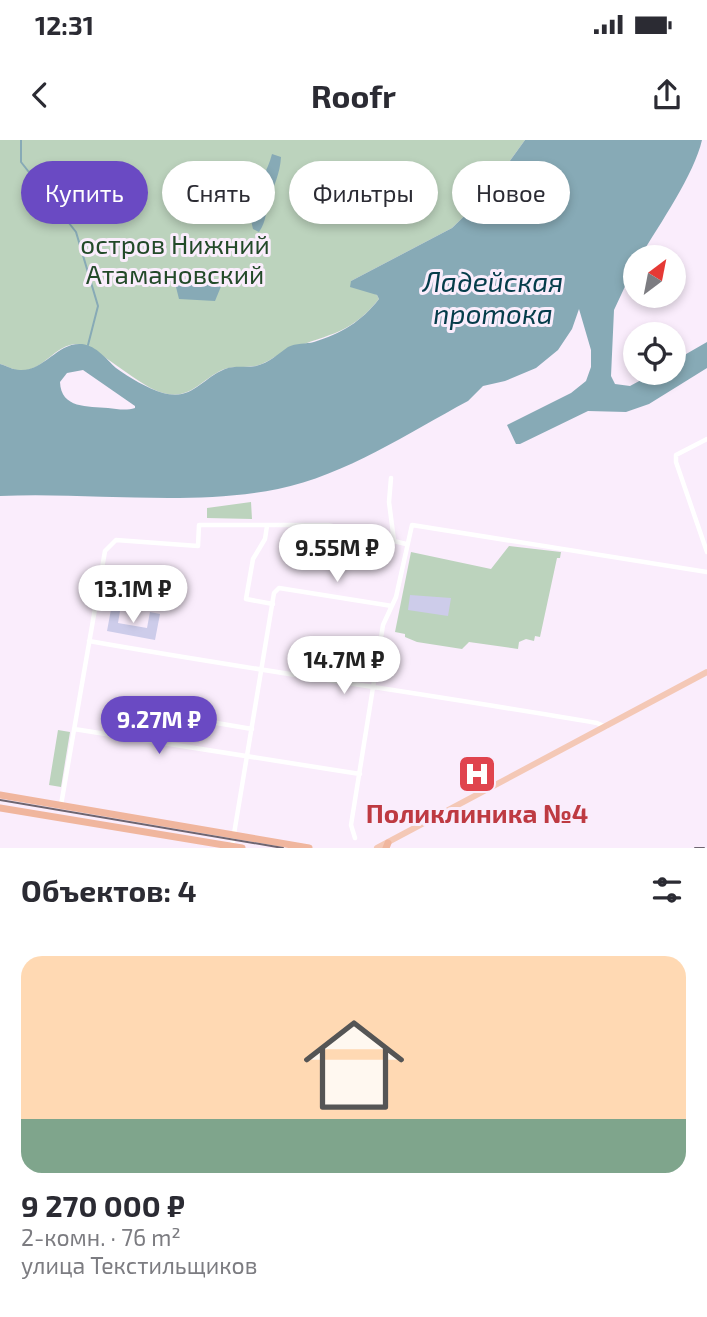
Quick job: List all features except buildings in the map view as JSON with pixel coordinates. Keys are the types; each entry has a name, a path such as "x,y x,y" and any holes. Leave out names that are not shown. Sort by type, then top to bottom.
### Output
{"highway":[{"path":"0,795 309,848"},
{"path":"0,808 242,848"}],"main road":[{"path":"377,848 707,672"}],"street":[{"path":"707,439 676,455 676,462 707,552"},
{"path":"391,478 389,502 394,541"},
{"path":"61,805 105,551 116,540 198,547 199,524 328,525 406,544"},
{"path":"355,838 351,825 384,618 392,606 410,527 415,525 707,572"},
{"path":"267,526 265,539 253,559 246,599 273,604"},
{"path":"232,846 274,593 279,589 392,606"},
{"path":"89,642 262,672 597,723 606,727"},
{"path":"128,708 252,729"},
{"path":"74,729 360,774"}],"green space":[{"name":"остров Нижний Атамановский","path":"0,140 525,140 510,161 452,161 452,224 456,224 351,281 377,295 379,299 357,321 335,333 280,354 262,364 222,370 193,389 179,394 160,392 94,351 77,344 62,348 28,370 20,371 0,364"},
{"path":"251,502 252,519 207,518 207,508"},
{"path":"509,546 561,552 560,558 557,558 540,637 535,636 534,641 526,639 519,642 518,649 469,642 462,649 417,642 405,637 405,634 395,632 411,552 491,569"},
{"path":"58,730 70,732 61,787 49,785"}],"water":[{"name":"Ладейская протока","path":"525,140 702,140 692,169 647,245 623,245 623,291 614,310 611,376 615,384 680,385 649,404 626,412 588,411 516,444 507,425 571,393 586,381 591,367 591,350 579,309 572,329 558,350 536,368 505,381 483,386 468,401 399,439 328,474 303,483 278,489 209,497 0,496 0,364 17,370 29,369 65,347 82,344 97,350 116,368 151,388 173,395 189,392 225,369 261,365 288,347 314,342 350,326 379,299 377,295 350,287 351,281 456,224 570,224 570,161 510,161","holes":["83,370 135,408 121,410 70,402 65,397 60,382 67,373"]},
{"path":"272,154 281,157 275,182 275,161 270,161"},
{"path":"252,224 263,224 259,232 253,229"},
{"path":"178,283 222,284 215,301 179,299 176,287"},
{"name":"Ладейская протока","path":"707,342 707,368 686,381 686,354"}],"waterway":[{"path":"21,140 21,162 76,232 98,306 88,345"}],"tram line":[{"path":"0,800 283,848"},
{"path":"695,848 704,848"}],"place":[{"name":"Поликлиника №4","path":"477,774"}]}
